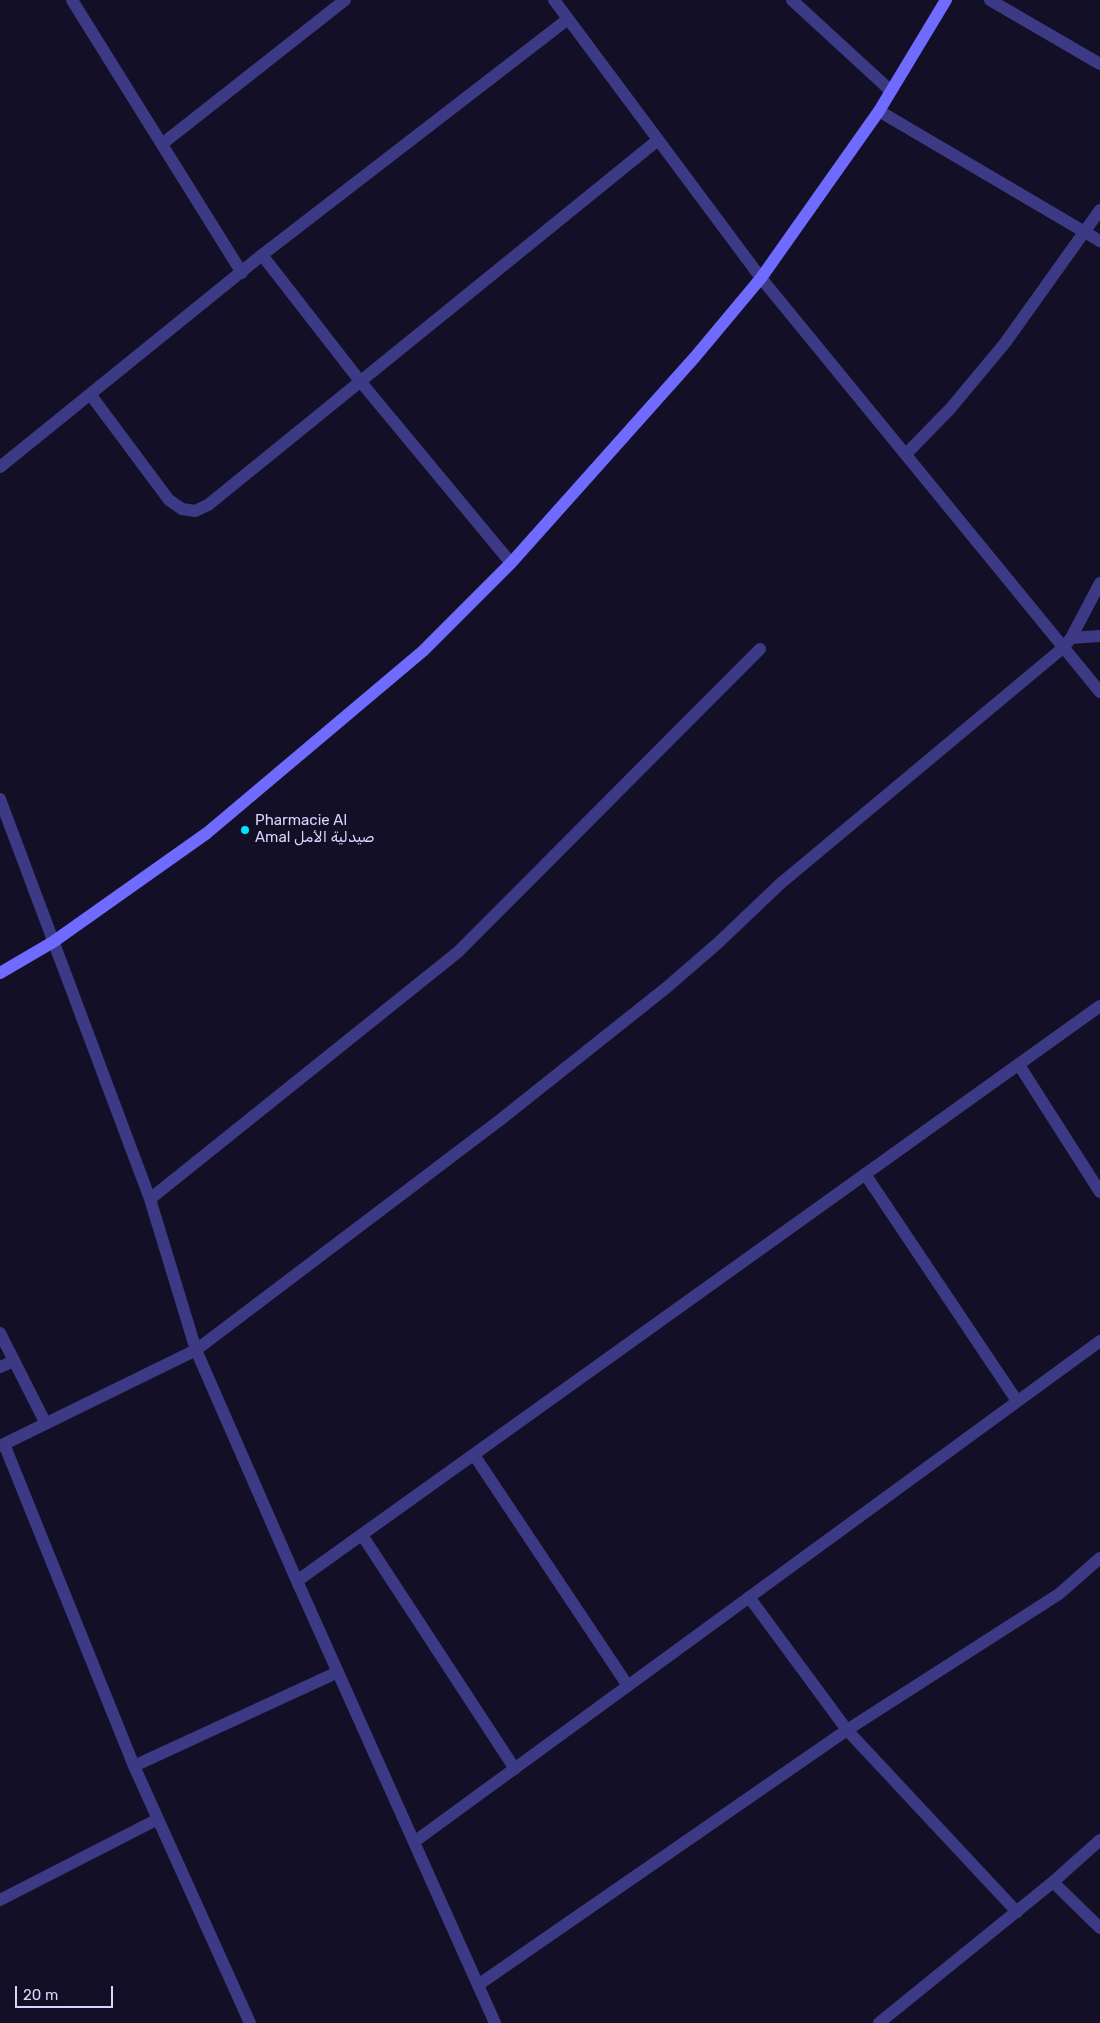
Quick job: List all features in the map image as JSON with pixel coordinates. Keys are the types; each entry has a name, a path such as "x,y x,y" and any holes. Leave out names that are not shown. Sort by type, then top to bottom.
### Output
{"street":[{"path":"72,0 242,273"},
{"path":"162,144 345,0"},
{"path":"554,0 760,278 906,454 1068,642 1100,692"},
{"path":"792,0 890,91"},
{"path":"0,973 53,942 207,832 423,651 511,563 657,401 760,278 879,111 946,0"},
{"path":"990,0 1100,64"},
{"path":"0,467 262,255 568,19"},
{"path":"879,111 1100,241"},
{"path":"90,394 169,500 182,509 195,511 208,504 658,140"},
{"path":"906,454 950,409 1005,343 1100,210"},
{"path":"262,255 360,381 511,563"},
{"path":"250,2023 134,1766 2,1445 196,1350 500,1120 666,988 718,943 780,884 1068,642 1100,583"},
{"path":"1068,642 1100,636"},
{"path":"150,1199 458,952 760,649"},
{"path":"0,799 150,1199 196,1350 495,2023"},
{"path":"297,1581 1100,1006"},
{"path":"1019,1065 1100,1192"},
{"path":"866,1174 1017,1401"},
{"path":"0,1333 46,1424"},
{"path":"414,1842 1100,1341"},
{"path":"0,1367 14,1361"},
{"path":"474,1455 628,1686"},
{"path":"362,1535 515,1768"},
{"path":"478,1985 847,1730 1059,1594 1100,1558"},
{"path":"749,1598 847,1730 1017,1912"},
{"path":"134,1766 338,1672"},
{"path":"0,1900 158,1819"},
{"path":"879,2023 1017,1912 1100,1840"},
{"path":"1053,1882 1100,1928"}],"place":[{"name":"Pharmacie Al Amal صيدلية الأمل","path":"245,830"}]}
